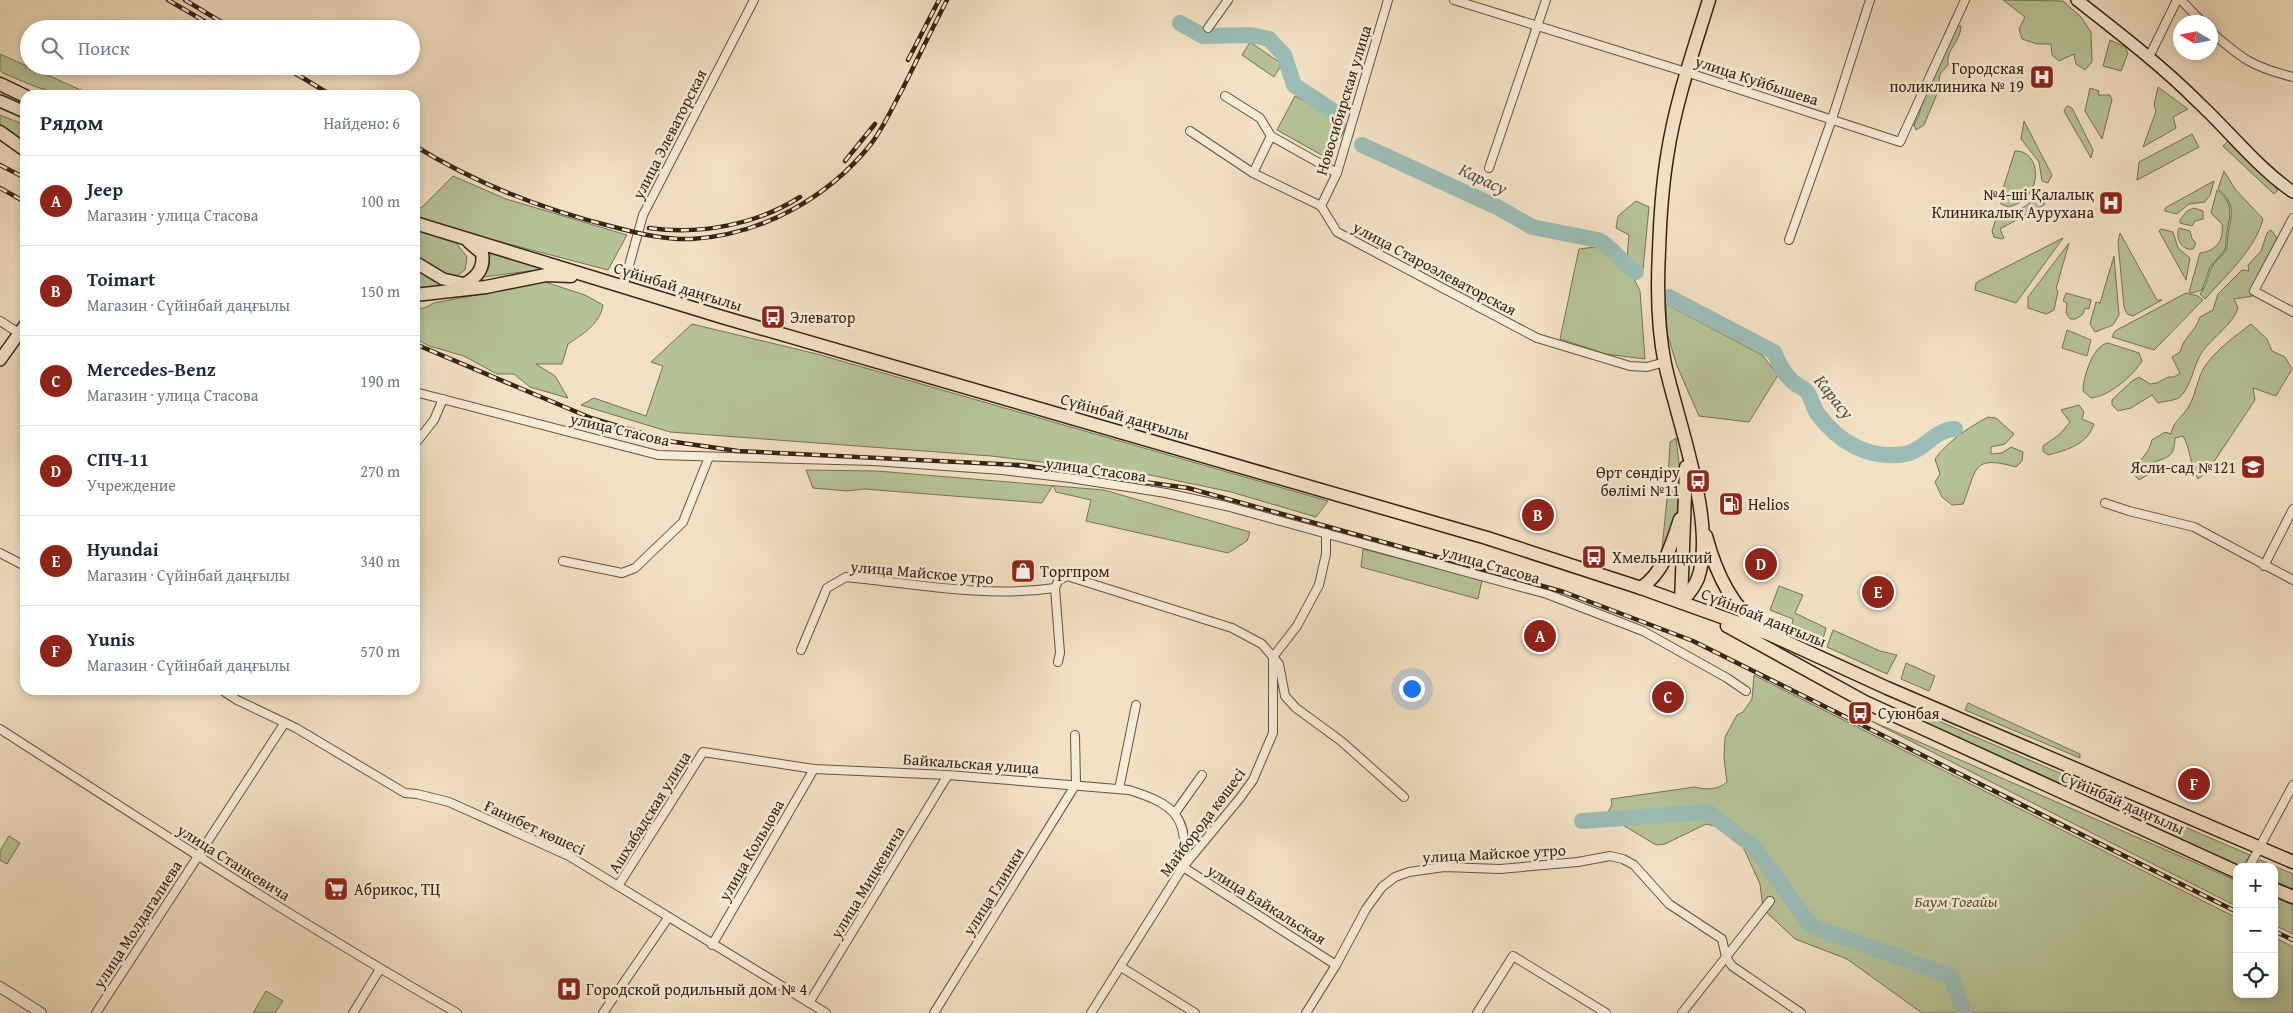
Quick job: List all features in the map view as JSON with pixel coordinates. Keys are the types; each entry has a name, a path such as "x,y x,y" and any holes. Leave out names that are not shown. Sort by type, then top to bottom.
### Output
{"main road":[{"path":"1709,0 1686,72 1667,157 1660,219 1658,310 1664,362 1710,550 1728,593 1741,611 1769,634"},
{"path":"2077,0 2149,57 2293,192"},
{"path":"0,84 20,94"},
{"path":"0,101 20,110"},
{"path":"0,132 20,146"},
{"name":"Сүйінбай даңғылы","path":"420,224 623,287 1496,541 1642,588 1769,634 1887,688 2293,862"},
{"path":"446,292 472,280 478,274 483,258 476,247 458,236"},
{"path":"420,265 443,279 486,287"},
{"name":"Сүйінбай даңғылы","path":"420,295 486,287 546,275 598,279"},
{"path":"0,360 20,332"},
{"path":"1681,602 1686,489 1685,446"},
{"path":"1642,588 1659,572 1675,534 1686,489"},
{"path":"1681,602 1690,593 1698,578 1702,552 1702,516"},
{"name":"Сүйінбай даңғылы","path":"1681,602 1764,645 1860,699 2233,870"},
{"path":"2278,890 2293,897"}],"street":[{"name":"улица Элеваторская","path":"623,287 643,215 754,0"},
{"path":"1208,28 1228,0"},
{"name":"Новосибирская улица","path":"1321,206 1337,173 1388,0"},
{"name":"улица Куйбышева","path":"1454,0 1686,72 1900,142 1965,0"},
{"path":"1489,168 1546,0"},
{"path":"1789,240 1832,119 1870,0"},
{"path":"2149,57 2177,0"},
{"path":"2182,0 2196,15"},
{"path":"2218,38 2241,57 2266,70 2293,77"},
{"path":"1225,96 1260,118 1271,136 1337,173"},
{"path":"1190,131 1253,173 1321,206"},
{"path":"1253,173 1271,136"},
{"name":"улица Староэлеваторская","path":"1321,206 1337,232 1537,338 1630,366 1647,367 1664,362"},
{"path":"2293,218 2254,291 2293,312"},
{"path":"0,321 20,328"},
{"name":"улица Стасова","path":"420,393 658,455 873,461 1002,470 1070,478 1166,493 1226,506 1538,592 1585,608 1667,643 1746,691"},
{"path":"420,438 434,420 444,399"},
{"path":"563,561 622,573 635,568 683,522 709,456"},
{"path":"2105,503 2194,527 2293,580"},
{"path":"2264,566 2293,509"},
{"path":"1273,658 1297,626 1319,585 1326,554 1326,533"},
{"path":"0,553 20,563"},
{"path":"1058,662 1060,653 1055,588 1058,581 1067,576 1232,628 1262,644 1279,664 1285,696 1296,708 1341,741 1404,797"},
{"name":"улица Майское утро","path":"801,650 827,588 846,577 993,592 1032,591 1055,588"},
{"name":"Майборода көшесі","path":"1091,1013 1183,867 1240,798 1252,780 1273,733 1273,658"},
{"name":"Ғанибет көшесі","path":"230,695 284,724 296,728 405,794 417,794 449,802 569,856 826,1013"},
{"path":"1119,789 1136,705"},
{"name":"улица Молдагалиева","path":"96,1013 284,724"},
{"name":"улица Станкевича","path":"0,729 197,856 380,969 457,1013"},
{"path":"1075,735 1076,784"},
{"name":"Байкальская улица","path":"703,752 814,768 948,775 1119,789 1152,797 1167,804 1175,813"},
{"name":"Ашхабадская улица","path":"618,886 703,752"},
{"name":"улица Кольцова","path":"712,945 814,768"},
{"name":"улица Мицкевича","path":"809,1003 948,775"},
{"path":"1183,867 1185,848 1175,813 1202,775"},
{"name":"улица Глинки","path":"934,1013 1076,784"},
{"path":"2251,863 2293,785"},
{"name":"улица Майское утро","path":"1336,964 1366,909 1382,887 1395,877 1409,872 1444,867 1500,869 1578,862 1610,856 1634,864 1669,904 1722,939 1726,957 1732,966 1801,1013"},
{"name":"улица Байкальская","path":"1183,867 1336,964"},
{"path":"1682,1013 1770,901"},
{"path":"603,1013 668,918"},
{"path":"1477,1013 1513,956 1606,1013"},
{"path":"1306,1013 1336,964"},
{"path":"1121,967 1195,1013"},
{"path":"354,1013 380,969"},
{"path":"0,987 41,1013"}],"green space":[{"path":"2003,0 2063,1 2081,17 2091,32 2092,62 2085,70 2076,64 2074,54 2059,61 2052,55 2051,44 2037,44 2022,39 2019,29 2025,17"},
{"path":"1961,26 1959,37 1949,55 1948,65 1940,74 1937,94 1924,125 1916,130 1914,125 1919,115 1924,95 1954,27"},
{"path":"2110,40 2125,47 2128,53 2121,71 2103,66"},
{"path":"1250,42 1282,64 1274,77 1242,55"},
{"path":"0,54 20,63 20,75 47,75 81,90 46,90 3,73 0,70"},
{"path":"2158,87 2188,109 2173,117 2176,128 2143,147 2156,111 2154,105"},
{"path":"2090,88 2099,91 2098,95 2110,95 2112,100 2102,139 2085,111"},
{"path":"1295,96 1347,125 1329,159 1277,130"},
{"path":"2067,106 2072,108 2093,150 2091,158 2064,111"},
{"path":"0,115 20,123 20,139 0,125"},
{"path":"2024,121 2052,175 2048,183 2042,181 2039,162 2021,139"},
{"path":"2192,134 2199,147 2137,180 2139,162"},
{"path":"2228,141 2278,190 2274,194 2223,146"},
{"path":"2015,151 2024,153 2030,158 2034,166 2034,186 2029,195 2020,202 2008,207 2001,204 2000,198"},
{"path":"2224,171 2235,189 2263,219 2247,252 2205,299 2200,294 2206,285 2212,266 2226,250 2227,246 2231,210 2228,200 2218,189"},
{"path":"453,176 506,199 627,235 608,270 444,227 420,219 421,208"},
{"path":"2214,181 2210,195 2205,202 2189,204 2177,214 2165,211 2165,208"},
{"path":"2217,190 2224,197 2230,209 2226,245 2224,251 2210,267 2202,290 2192,293 2189,292 2200,253 2215,247 2222,235 2222,224 2211,213"},
{"path":"2038,193 2046,195 2044,205 2000,229 2004,238 1994,237 1992,231 1998,213 2021,209 2030,203"},
{"path":"1636,201 1649,207 1643,269 1627,258 1629,235 1616,228 1618,216"},
{"path":"2194,208 2203,211 2203,219 2195,221 2192,226 2180,223 2180,220 2187,211"},
{"path":"2179,228 2190,231 2192,239 2196,243 2193,249 2185,248 2180,243"},
{"path":"2161,229 2173,232 2178,248 2190,258 2186,280 2159,231"},
{"path":"2271,230 2277,238 2256,281 2253,296 2234,299 2238,308 2236,314 2202,352 2190,381 2180,397 2158,403 2152,395 2131,408 2118,411 2112,405 2112,400 2132,381 2139,377 2150,384 2157,383 2180,373 2172,357 2180,352 2200,317 2213,310 2218,294 2242,270 2249,271 2248,265 2261,251 2267,233"},
{"path":"420,231 456,243 467,257 465,270 455,277 437,273 420,261"},
{"path":"2120,233 2157,300 2162,300 2133,316 2127,314 2124,307 2118,242"},
{"path":"2063,238 2016,303 1975,290 1976,283 1979,281"},
{"path":"2069,243 2056,289 2058,291 2054,310 2046,314 2028,308 2028,297"},
{"path":"1603,246 1632,275 1640,291 1645,359 1606,354 1560,339 1579,249"},
{"path":"482,247 551,268 484,277 489,267 490,255"},
{"path":"2114,256 2119,315 2113,325 2095,332 2090,324 2096,302 2100,303"},
{"path":"420,272 436,282 448,288 420,291"},
{"path":"545,282 585,295 603,305 595,323 568,344 562,364 536,364 555,376 568,398 530,387 514,374 497,374 464,356 429,346 420,341 420,308 434,303"},
{"path":"2066,293 2091,300 2089,309 2085,308 2083,314 2076,319 2070,319 2066,313 2067,303 2063,301"},
{"path":"2186,293 2198,296 2203,300 2154,350 2112,337 2115,331"},
{"path":"1666,304 1762,355 1778,375 1749,422 1699,416 1677,366 1667,333"},
{"path":"692,324 817,354 1328,501 1316,517 1231,492 1150,475 991,456 670,432 581,405 594,398 646,416 663,366 651,362"},
{"path":"2251,324 2267,339 2272,351 2285,357 2292,369 2276,396 2253,388 2255,400 2207,472 2198,479 2183,436 2175,438 2174,448 2168,457 2154,462 2149,474 2139,480 2132,472 2146,454 2152,440 2165,432 2171,434 2176,422 2187,410 2205,366 2220,349"},
{"path":"2067,330 2091,340 2087,356 2062,348"},
{"path":"2108,343 2139,353 2142,361 2120,385 2105,394 2091,398 2083,391 2087,370 2093,355 2103,345"},
{"path":"2079,405 2084,412 2082,419 2094,424 2091,431 2076,446 2048,455 2043,451 2043,446 2060,434 2070,422 2061,410"},
{"path":"1988,417 1996,418 2014,434 2005,444 1991,447 1991,454 2002,453 2011,447 2023,452 2022,461 2016,467 2001,463 1983,464 1974,474 1963,504 1952,505 1942,497 1935,482 1940,474 1935,459 1959,435"},
{"path":"1676,438 1682,488 1677,518 1661,559 1670,442"},
{"path":"806,470 877,471 1053,486 1042,503 864,489 847,491 813,488"},
{"path":"1053,486 1104,490 1250,532 1247,541 1228,553 1086,521 1091,500 1056,492"},
{"path":"1363,549 1482,580 1478,599 1361,567"},
{"path":"1779,586 1803,595 1795,613 1826,628 1822,643 1791,630 1793,619 1770,610"},
{"path":"1833,630 1880,651 1897,655 1887,674 1827,647"},
{"path":"1906,663 1935,676 1929,691 1901,679"},
{"name":"Баум Тоғайы","path":"1754,675 2233,916 2233,998 2278,998 2278,939 2293,947 2293,1013 1922,1013 1847,959 1795,939 1763,909 1760,884 1736,836 1722,828 1706,824 1665,844 1656,845 1618,822 1605,817 1612,805 1611,799 1695,787 1712,789 1720,787 1727,782 1724,758 1725,737 1737,715 1743,712 1752,699"},
{"path":"1968,703 2080,754 2080,758 1965,710"},
{"path":"1920,713 2250,855 2245,863 2234,863 1916,721"},
{"path":"1869,720 2233,879 2233,904"},
{"path":"9,836 20,843 7,864 0,860 0,851"},
{"path":"2278,868 2293,874 2293,889 2278,883"},
{"path":"2278,899 2293,905 2293,934 2278,927"},
{"path":"266,991 283,1001 275,1013 253,1013"}],"pier":[{"path":"2203,219 2208,220 2207,225 2210,231 2202,244 2196,243 2198,237 2195,232 2190,231 2192,226 2196,227 2202,224"}],"waterway":[{"path":"1180,23 1203,36 1251,35 1269,39 1284,55 1294,85 1339,115"},
{"name":"Карасу","path":"1362,145 1499,208 1532,227 1598,240 1636,272"},
{"name":"Карасу","path":"1669,297 1774,352 1786,375 1807,392 1814,408 1825,423 1855,447 1879,454 1905,454 1918,449 1941,432 1955,429"},
{"path":"1582,821 1708,812 1754,847 1811,926 1951,976 1964,1013"}],"railway":[{"path":"168,0 202,20"},
{"path":"185,0 218,20"},
{"path":"908,60 939,0"},
{"path":"420,149 487,184 537,204 624,230 672,239 718,236 743,230 768,221 814,197 835,181 871,144 884,124 947,0"},
{"path":"298,75 323,90"},
{"path":"845,161 875,124"},
{"path":"0,165 20,175"},
{"path":"0,188 20,199"},
{"path":"649,228 688,230 727,226 765,215 800,197"},
{"path":"420,346 591,418 668,441 738,451 1020,465 1188,488 1564,592 1693,641 2233,910"},
{"path":"2278,933 2293,940"}],"place":[{"name":"Городская поликлиника № 19","path":"2042,77"},
{"name":"№4-ші Қалалық Клиникалық Аурухана","path":"2111,203"},
{"name":"Элеватор","path":"773,317"},
{"name":"Ясли-сад №121","path":"2253,467"},
{"name":"Өрт сөндіру бөлімі №11","path":"1698,481"},
{"name":"Helios","path":"1731,504"},
{"name":"Toimart","path":"1538,515"},
{"name":"Хмельницкий","path":"1594,557"},
{"name":"СПЧ-11","path":"1761,564"},
{"name":"Торгпром","path":"1023,571"},
{"name":"Hyundai","path":"1878,592"},
{"name":"Jeep","path":"1540,636"},
{"name":"Mercedes-Benz","path":"1668,697"},
{"name":"Суюнбая","path":"1860,713"},
{"name":"Yunis","path":"2194,784"},
{"name":"Абрикос, ТЦ","path":"336,889"},
{"name":"Городской родильный дом № 4","path":"569,989"}]}
